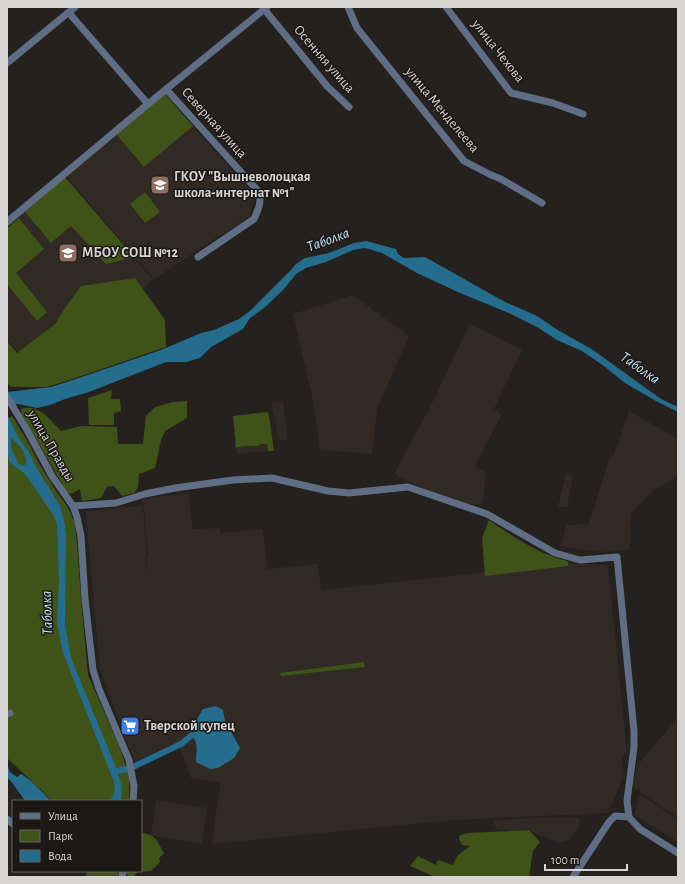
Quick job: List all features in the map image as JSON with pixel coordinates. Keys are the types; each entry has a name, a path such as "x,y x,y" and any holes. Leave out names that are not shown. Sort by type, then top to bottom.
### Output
{"street":[{"path":"7,63 75,7"},
{"name":"улица Менделеева","path":"348,7 357,28 464,161 491,175 501,178 542,203"},
{"name":"улица Чехова","path":"446,7 512,93 553,103 583,114"},
{"name":"Северная улица","path":"7,222 166,89 266,8"},
{"name":"Осенняя улица","path":"266,8 328,86 349,107"},
{"path":"69,12 148,104"},
{"name":"Северная улица","path":"166,89 259,192 260,196 259,209 254,219 198,257"},
{"name":"улица Правды","path":"7,397 52,476 73,506 77,517 81,536 84,599 93,670 99,690 129,760 134,786 133,800"},
{"path":"73,506 116,503 145,494 175,488 233,480 272,478 328,491 349,493 408,487 487,514 556,553 580,560 617,557 634,731 634,747 627,801 629,816 640,829 678,853"},
{"path":"573,877 609,822 615,816 629,816"}],"shaded area":[{"name":"ГКОУ \"Вышневолоцкая школа-интернат №1\"","path":"165,95 255,195 250,216 154,279 66,176"},
{"name":"МБОУ СОШ №12","path":"64,177 153,280 39,377 7,339 7,226"},
{"path":"353,295 409,336 377,409 372,454 320,450 313,401 293,314"},
{"path":"470,324 522,350 494,409 502,414 475,466 486,472 483,503 475,505 467,504 440,495 415,485 394,474 431,405"},
{"path":"283,401 288,440 279,441 271,403"},
{"path":"629,411 678,439 678,470 674,479 651,492 631,514 630,549 606,552 561,547 566,525 589,524 610,455 614,456"},
{"path":"260,444 267,444 268,451 237,454 236,448 244,446 259,446"},
{"path":"566,473 573,477 567,507 558,507"},
{"path":"189,493 193,529 220,528 220,533 263,529 267,569 318,564 321,590 571,563 608,565 627,752 622,757 624,775 608,813 454,820 212,844 220,783 191,778 178,742 135,762 126,741 100,669 85,511 143,506 147,576 146,557 148,557 143,498"},
{"path":"678,717 678,818 633,787 636,767"},
{"path":"640,794 678,819 678,842 634,815"},
{"path":"156,800 207,808 202,844 151,835"},
{"path":"579,818 579,826 569,840 560,843 536,834 529,829 496,830 494,820"}],"green space":[{"path":"165,94 193,126 144,167 116,134"},
{"path":"65,177 134,257 106,264 71,226 51,243 25,212"},
{"path":"145,192 160,212 145,223 130,204"},
{"path":"19,218 44,249 16,273 47,312 37,321 7,284 7,228"},
{"path":"135,278 165,320 166,347 46,387 11,387 7,383 7,341 17,353 55,324 81,286"},
{"path":"112,390 111,399 120,399 121,411 114,413 114,425 89,425 88,398"},
{"path":"187,401 187,418 165,431 161,440 155,468 139,474 138,487 134,493 122,496 114,486 107,487 101,498 82,501 80,489 68,494 21,413 21,409 27,408 39,410 61,431 81,426 117,427 118,444 143,444 146,416 155,407 172,402"},
{"path":"268,412 274,451 268,451 267,444 236,448 233,416"},
{"path":"12,416 41,467 67,506 75,523 88,675 120,748 129,776 129,800 51,800 7,758 7,419"},
{"path":"489,520 537,550 568,561 568,566 485,576 482,538"},
{"path":"364,662 365,667 281,676 280,673"},
{"path":"529,830 540,842 533,851 529,877 435,877 410,866 418,856 436,865 438,860 453,865 457,856 470,846 462,845 459,839 460,835 468,833"},
{"path":"142,832 156,839 164,853 159,858 160,862 151,871 142,872"},
{"path":"87,872 119,873 118,877 85,877"},
{"path":"126,872 137,872 134,877 128,877"}],"water":[{"path":"366,241 396,249 398,254 404,258 425,257 505,302 537,316 556,329 593,350 661,399 678,407 678,412 625,383 582,351 557,340 537,327 417,273 382,253 365,248 353,250 326,262 306,268 296,274 284,289 264,308 250,318 243,329 211,347 200,358 186,362 166,362 89,392 50,405 37,408 18,404 7,406 7,392 51,387 67,382 161,350 239,319 250,311 296,264 305,258 329,253 354,243"},
{"path":"7,414 19,439 29,452 36,467 60,506 66,532 65,624 71,658 115,765 122,787 121,800 110,800 115,791 114,782 63,653 57,623 59,582 57,525 54,516 24,473 10,463 7,453","holes":["11,438 22,449 26,460 26,464 23,466 19,464 11,449"]},
{"path":"216,706 223,710 225,721 240,748 234,758 218,768 210,769 196,762 196,745 192,735 196,730 197,719 203,709"},
{"path":"7,765 10,772 17,777 21,774 37,786 50,800 24,800 7,777"}],"waterway":[{"path":"135,766 181,744 192,735"},
{"path":"117,771 126,769"}],"place":[{"name":"ГКОУ \"Вышневолоцкая школа-интернат №1\"","path":"160,185"},
{"name":"МБОУ СОШ №12","path":"68,253"},
{"name":"Тверской купец","path":"130,726"}],"water label":[{"name":"Таболка","path":"328,240"},
{"name":"Таболка","path":"640,368"},
{"name":"Таболка","path":"47,613"}]}
